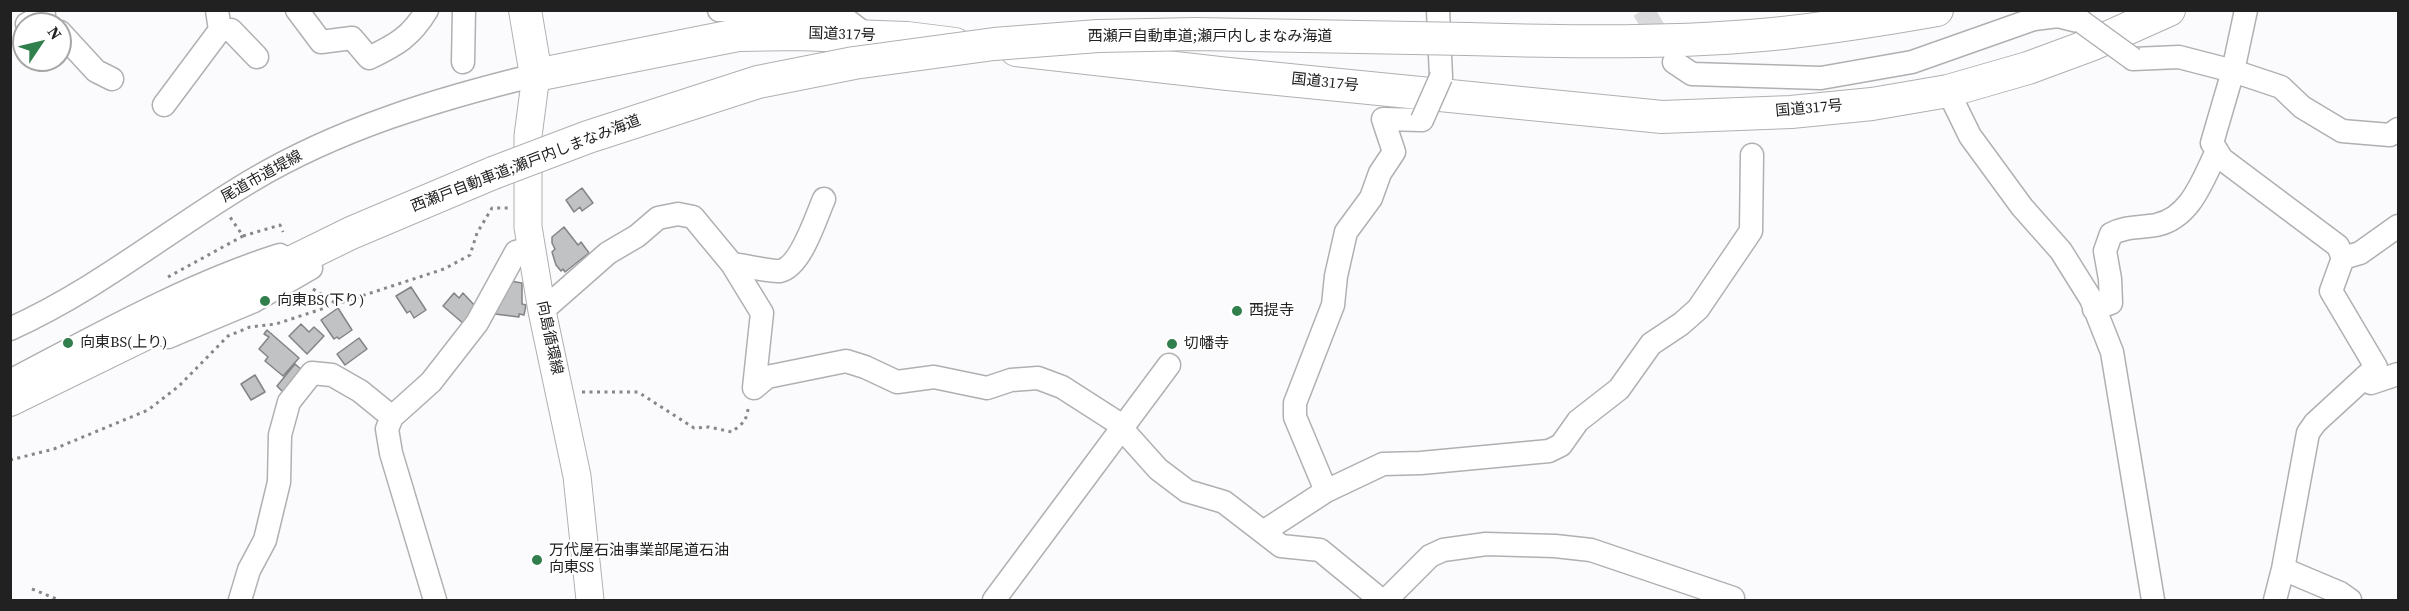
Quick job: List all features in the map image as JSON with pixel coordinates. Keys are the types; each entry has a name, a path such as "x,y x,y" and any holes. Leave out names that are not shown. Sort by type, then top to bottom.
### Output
{"highway":[{"path":"525,10 536,75"},
{"name":"西瀬戸自動車道;瀬戸内しまなみ海道","path":"20,389 351,233 493,173 588,137 758,82 866,62 994,44 1098,36 1196,34 1618,42 1782,33 1937,10"},
{"name":"国道317号","path":"536,75 738,35 796,34 907,38 1228,74 1662,117 1791,112 1872,104 1948,91 2039,64 2093,44 2169,10"}],"main road":[{"name":"向島循環線","path":"536,75 528,136 528,226 542,311 577,476 590,600"}],"street":[{"path":"297,10 321,42 352,38 369,58 399,43 416,28 427,10"},
{"path":"463,62 464,10"},
{"path":"719,10 823,12 844,18 869,37"},
{"path":"1326,491 1295,417 1295,403 1333,305 1336,276 1346,232 1371,198 1380,174 1394,152 1383,119 1422,120 1441,77 1438,10"},
{"path":"2246,10 2233,71 2212,143 2222,159 2338,246 2343,258 2331,291 2376,367 2315,423 2308,433 2283,569 2275,600"},
{"path":"1674,62 1692,74 1821,78 1912,62 2034,19 2058,16 2082,22 2133,59 2179,57 2233,71 2281,87 2302,107 2342,131 2390,135 2398,129"},
{"path":"164,105 218,20 257,57"},
{"path":"72,45 96,71 112,78"},
{"name":"尾道市道堤線","path":"10,329 81,291 134,259 214,204 291,160 383,118 475,90 536,75"},
{"path":"1948,91 1970,136 2022,207 2061,251 2094,309 2112,352 2153,600"},
{"path":"2094,309 2111,303 2110,279 2104,251 2110,234 2123,228 2162,224 2179,215 2195,196 2217,151"},
{"path":"1263,532 1326,491 1383,464 1421,463 1549,451 1561,445 1578,421 1619,389 1651,344 1681,324 1698,309 1751,231 1752,155"},
{"path":"20,389 206,323 254,301 311,268 493,173"},
{"path":"732,264 780,271 792,264 802,249 824,199"},
{"path":"542,311 608,252 637,236 658,218 678,214 693,217 732,264 762,313 754,388"},
{"path":"2343,258 2360,253 2398,226"},
{"path":"435,600 391,453 387,429 392,417 431,382 477,323 516,252 532,248"},
{"path":"754,388 767,377 846,361 897,382 934,376 987,388 1011,380 1038,378 1062,387 1115,421 1158,469 1187,490 1224,502 1281,546 1320,550 1381,600"},
{"path":"994,600 1169,365"},
{"path":"240,600 249,570 265,540 279,482 280,435 290,402 302,384 312,373 332,375 360,391 392,417"},
{"path":"2365,377 2371,384 2398,374"},
{"path":"1386,600 1430,556 1443,550 1486,544 1555,546 1591,550 1733,598"},
{"path":"2283,569 2340,593 2350,600"}],"path":[{"path":"10,460 54,449 148,410 179,386 228,336 250,327 276,324 462,260 470,255 477,233 492,208 528,207"},
{"path":"243,236 280,225 283,232"},
{"path":"309,287 336,304"},
{"path":"582,392 638,392 694,428 709,427 732,432 744,421 754,388"},
{"path":"32,589 59,600"}],"building":[{"path":"582,188 593,203 582,211 580,207 574,212 566,200"},
{"path":"564,227 578,245 581,242 589,253 565,272 556,265 552,252 555,249 552,237"},
{"path":"504,280 522,283 522,304 526,305 524,315 519,314 519,317 495,314"},
{"path":"411,287 426,310 414,318 410,311 407,313 396,296"},
{"path":"454,293 459,298 463,293 476,307 464,324 443,306"},
{"path":"338,308 352,330 339,339 337,337 334,339 321,320"},
{"path":"301,324 309,332 314,327 324,336 307,354 289,336"},
{"path":"267,330 299,358 283,376 265,361 268,357 259,349 269,337 264,334"},
{"path":"359,338 367,349 345,365 337,354"},
{"path":"295,364 302,370 286,395 277,386"},
{"path":"255,375 265,392 251,400 241,384"}],"tunnel":[{"path":"1643,10 1667,50"}],"place":[{"name":"向東BS(下り)","path":"265,301"},
{"name":"西提寺","path":"1237,311"},
{"name":"向東BS(上り)","path":"68,343"},
{"name":"切幡寺","path":"1172,344"},
{"name":"万代屋石油事業部尾道石油 向東SS","path":"537,560"}]}
